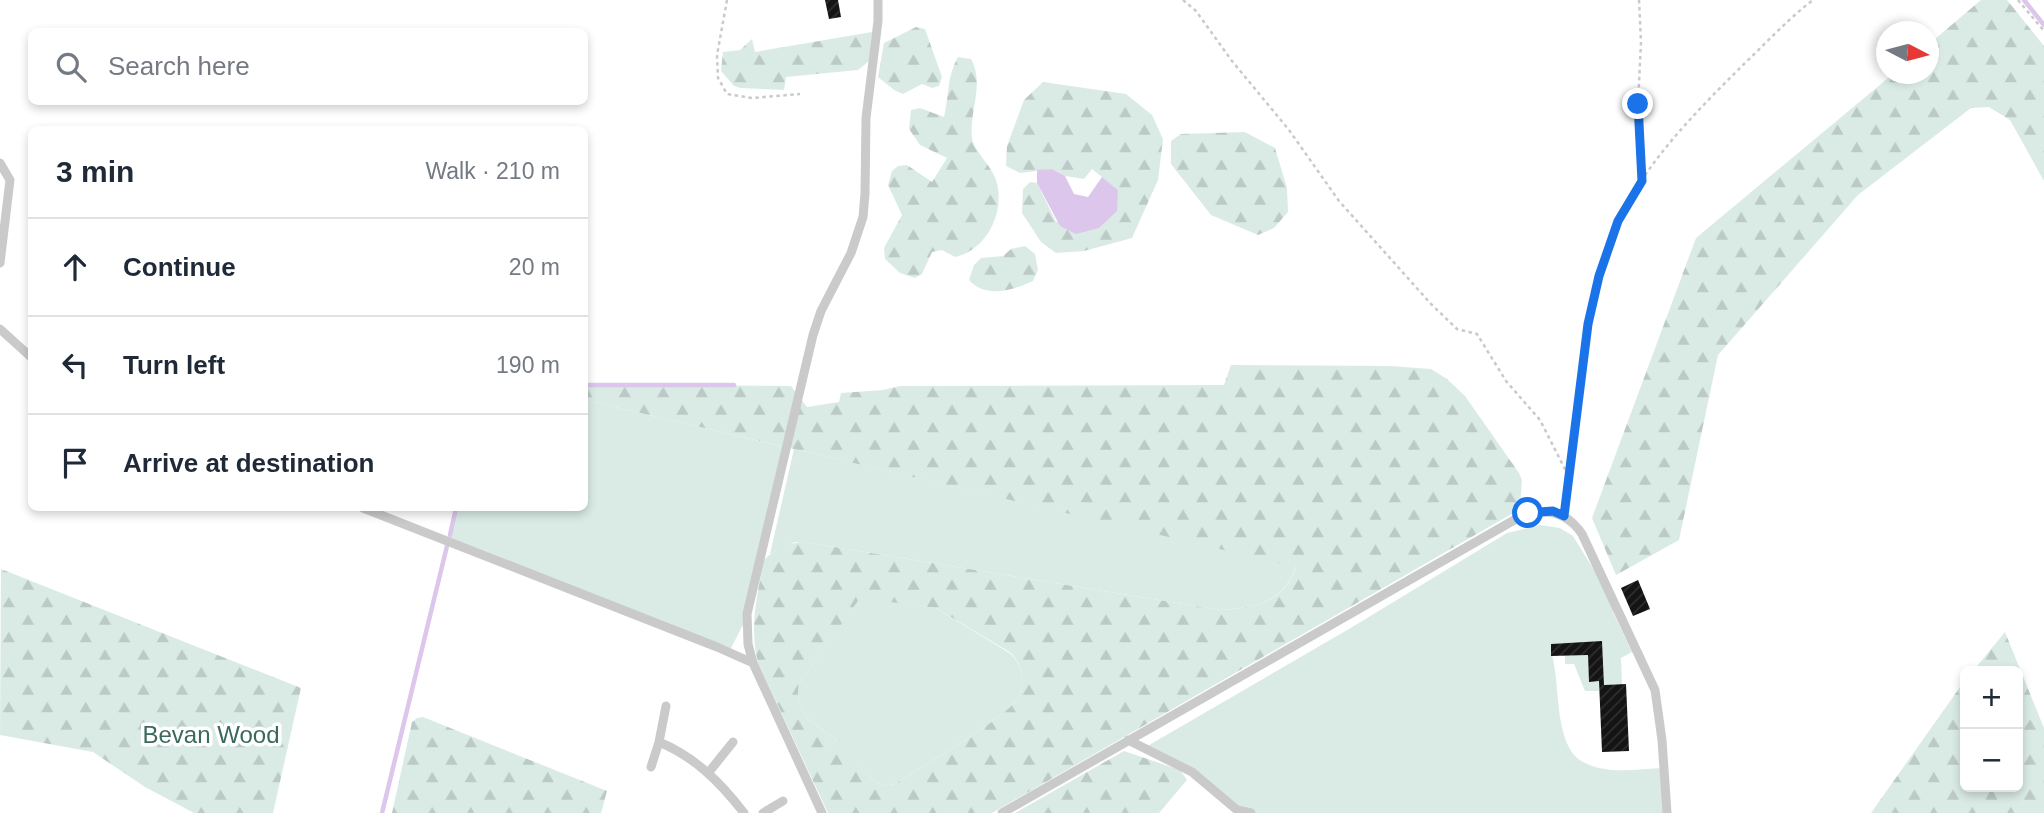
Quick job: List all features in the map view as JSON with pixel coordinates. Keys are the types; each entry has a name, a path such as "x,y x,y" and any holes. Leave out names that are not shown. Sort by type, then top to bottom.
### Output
{"lane":[{"path":"822,813 753,663 748,644 748,603 813,335 851,253 863,217 865,131 878,0"},
{"path":"0,163 10,180 0,263"},
{"path":"0,329 28,354"},
{"path":"371,511 753,663"},
{"path":"1002,813 1516,519 1528,513 1553,511 1574,522 1582,534 1656,690 1667,813"},
{"path":"651,767 666,706"},
{"path":"1128,740 1192,772 1237,810 1251,813"},
{"path":"659,742 690,758 709,772 744,813"},
{"path":"709,772 733,742"},
{"path":"763,813 783,800"}],"path":[{"path":"727,0 717,55 718,78 727,94 752,98 800,94"},
{"path":"1182,0 1196,11 1232,61 1289,130 1339,201 1431,304 1457,329 1477,334 1506,381 1541,419 1569,477"},
{"path":"1639,0 1641,42 1638,104 1642,181"},
{"path":"1564,516 1588,324 1599,276 1618,221 1642,181 1703,105 1761,47 1814,0"},
{"path":"2018,0 2044,31"}],"green space":[{"path":"1981,0 2007,0 2044,46 2044,181 2010,120 1989,107 1971,108 1858,195 1718,355 1679,540 1616,575 1592,518 1696,238 1881,84 1939,84 1939,36"},
{"path":"916,27 925,29 942,77 939,86 932,88 922,84 903,94 878,77 884,43"},
{"path":"872,32 869,61 858,70 786,77 784,90 740,88 734,86 721,71 723,52 740,50 752,39 755,52"},
{"path":"958,57 971,59 975,69 977,88 972,138 996,180 996,216 985,238 976,246 955,257 942,250 932,252 922,274 915,278 900,273 885,259 884,248 902,215 888,185 892,171 898,166 907,165 932,182 947,158 920,145 909,129 911,110 920,108 944,117 950,79"},
{"path":"1043,82 1126,94 1152,115 1163,139 1158,180 1132,238 1084,251 1056,253 1041,242 1022,213 1023,189 1030,182 1037,183 1056,222 1118,190 1092,169 1084,179 1065,176 1052,169 1020,173 1006,166 1007,146 1024,100"},
{"path":"1245,132 1275,148 1287,188 1288,212 1274,228 1258,235 1211,215 1171,164 1171,141 1181,134"},
{"path":"1025,246 1035,254 1038,270 1033,281 1008,290 991,291 976,286 969,280 974,265 981,258 1003,256 1011,249"},
{"path":"1231,365 1390,366 1431,369 1447,379 1465,396 1519,473 1522,480 1520,507 992,813 828,813 758,663 755,650 755,612 764,560 777,550 804,542 1220,610 1256,605 1276,596 1291,579 1296,567 588,401 588,385 791,386 807,407 839,402 841,393 900,386 1224,385","holes":["860,598 936,608 1011,653 1022,674 1022,686 1011,707 981,730 895,784 883,786 842,751 829,752 828,749 837,740 814,724 799,703 799,684"]},
{"path":"588,401 785,447 747,617 729,652 448,541 455,511 588,511"},
{"path":"794,449 1296,566 1284,588 1267,601 1220,610 804,542 795,542 770,554"},
{"path":"1540,525 1560,528 1573,536 1618,609 1613,612 1632,652 1621,658 1622,684 1604,685 1602,642 1551,644 1561,721 1568,746 1583,762 1602,769 1664,768 1667,813 1251,813 1237,810 1192,772 1144,748 1507,533"},
{"name":"Bevan Wood","path":"1,569 301,688 273,813 194,813 145,787 93,752 0,735"},
{"path":"860,597 936,608 1011,654 1022,674 1018,698 998,718 895,784 883,786 842,752 830,753 827,749 837,740 808,718 799,703 799,684"},
{"path":"2005,632 2019,666 1977,666"},
{"path":"1565,655 1588,655 1589,681 1599,681 1599,691 1585,691 1574,664 1565,664"},
{"path":"2023,676 2044,728 2044,813 1871,813 1960,687 1960,792 2023,792"},
{"path":"423,717 607,791 601,813 392,813 412,722"},
{"path":"1124,751 1180,770 1187,780 1159,813 1015,813"}],"shaded area":[{"path":"1052,169 1065,176 1074,194 1088,197 1102,177 1118,190 1117,211 1099,228 1076,234 1060,226 1037,183 1037,170"}],"building":[{"path":"825,0 838,0 841,17 829,19"},
{"path":"1638,580 1650,609 1633,616 1621,588"},
{"path":"1602,641 1604,685 1626,684 1629,751 1602,752 1599,681 1589,682 1588,655 1551,656 1551,644"}],"waterway":[{"path":"2024,0 2044,25"},
{"path":"588,385 734,385"},
{"path":"450,535 455,511"},
{"path":"382,813 447,546"}],"route":[{"path":"1528,513 1553,511 1564,516 1588,324 1599,276 1618,221 1642,181 1638,104"}]}
